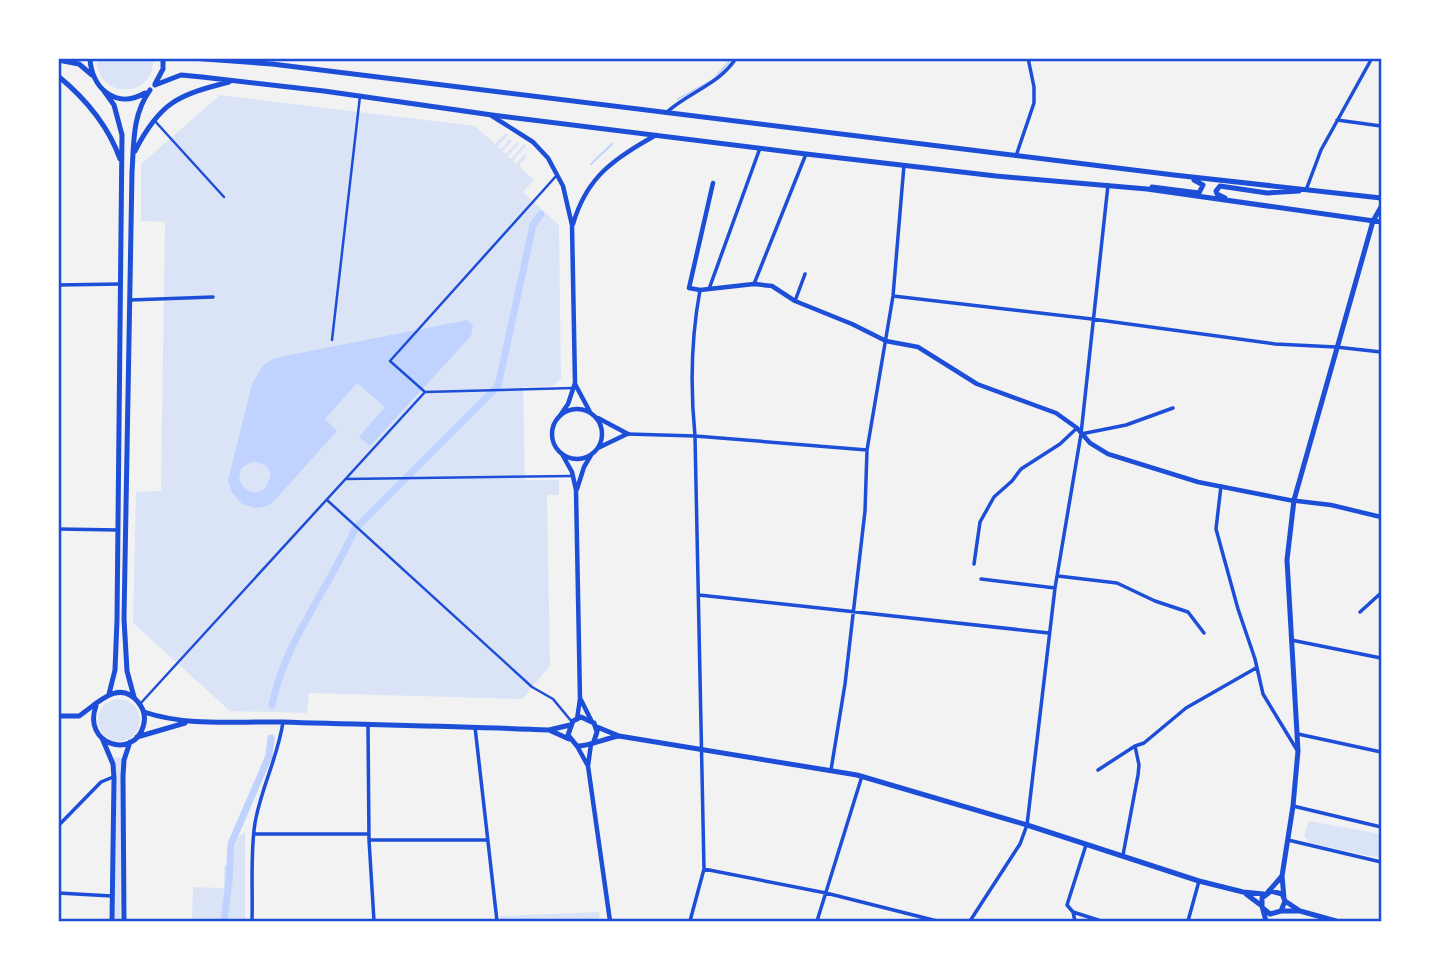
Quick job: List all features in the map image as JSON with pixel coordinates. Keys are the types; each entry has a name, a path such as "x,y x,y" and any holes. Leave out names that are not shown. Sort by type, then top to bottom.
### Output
{"main road":[{"path":"89,58 93,76"},
{"path":"137,737 144,725 144,712 134,697 127,671 124,619 133,154 136,118 140,106 163,69 163,58"},
{"path":"191,58 271,61 665,114 1381,198"},
{"path":"58,60 79,64 93,76 114,105 122,135 116,661 109,694"},
{"path":"104,91 127,99 139,96 152,87 181,75 806,154 1128,188 1381,222"},
{"path":"58,76 84,100 104,125 121,164"},
{"path":"133,154 154,120 183,94 234,81"},
{"path":"1128,188 1144,186 1199,192 1202,190 1201,183 1174,175"},
{"path":"1233,201 1217,194 1220,186 1267,193 1306,190"},
{"path":"1276,921 1284,899 1282,876 1298,751 1287,560 1294,500 1373,220 1381,207"},
{"path":"58,716 81,718 109,694 117,692 134,697"},
{"path":"95,729 93,714 96,706"},
{"path":"144,712 190,722 549,730 573,722 591,720 597,727 619,736 862,776 1027,825 1199,881 1243,892 1276,891 1300,911"},
{"path":"102,738 118,745 155,730 190,722"},
{"path":"570,739 573,722"},
{"path":"89,724 102,738 111,756 114,777 112,921"},
{"path":"593,743 597,727"},
{"path":"549,730 570,739 577,746 619,736"},
{"path":"124,921 123,776 124,760 130,742"},
{"path":"1266,921 1263,907 1266,893 1282,876"},
{"path":"1243,892 1270,914 1300,911 1336,921"}],"street":[{"path":"665,114 679,101 719,77 736,58"},
{"path":"1016,156 1034,103 1034,87 1028,58"},
{"path":"1306,190 1321,150 1372,58"},
{"path":"332,340 360,96"},
{"path":"492,115 533,142 548,158 558,174 572,225 574,386 568,404 552,433 553,441 573,476 576,490 580,699 573,722"},
{"path":"154,120 224,197"},
{"path":"1337,120 1381,126"},
{"path":"572,225 582,198 601,171 656,135"},
{"path":"709,289 760,148"},
{"path":"754,284 806,154"},
{"path":"831,771 865,511 867,450 893,296 904,165"},
{"path":"558,174 390,361 425,391 574,386"},
{"path":"713,183 689,288 700,290 754,284 772,286 795,301 886,341 918,347 977,384 1056,413 1077,428 1090,443 1108,454 1198,482 1331,505 1381,517"},
{"path":"970,921 1020,844 1027,825 1055,587 1081,434 1108,186"},
{"path":"795,301 805,274"},
{"path":"58,285 120,284"},
{"path":"690,921 704,869 695,436 691,373 692,332 700,290"},
{"path":"893,296 1275,344 1381,352"},
{"path":"130,300 212,297"},
{"path":"574,386 590,412 628,434 695,436 867,450"},
{"path":"140,704 425,391"},
{"path":"1081,434 1126,425 1173,408"},
{"path":"559,417 573,409 590,412"},
{"path":"597,418 603,434 597,449"},
{"path":"974,564 980,522 994,497 1021,469 1060,444 1077,428"},
{"path":"576,490 592,454 628,434"},
{"path":"562,454 577,459 592,454"},
{"path":"345,479 573,476"},
{"path":"1221,485 1216,529 1263,694 1298,751"},
{"path":"327,500 532,687 553,699 573,722"},
{"path":"58,529 118,530"},
{"path":"1057,576 1118,583 1155,601 1188,612 1204,633"},
{"path":"981,579 1055,587"},
{"path":"1360,612 1381,593"},
{"path":"698,595 1049,633"},
{"path":"1290,640 1381,658"},
{"path":"1098,770 1144,743 1186,708 1256,668"},
{"path":"580,699 591,720"},
{"path":"253,921 255,834 260,799 281,737 283,722"},
{"path":"368,724 369,837 374,921"},
{"path":"475,727 497,921"},
{"path":"1296,733 1381,751"},
{"path":"593,743 588,766 610,921"},
{"path":"577,746 588,766"},
{"path":"1122,855 1138,775 1135,746"},
{"path":"817,921 862,776"},
{"path":"58,826 102,782 114,777"},
{"path":"1293,806 1381,827"},
{"path":"255,834 487,840"},
{"path":"1287,840 1381,862"},
{"path":"1075,921 1073,912 1067,905 1086,844"},
{"path":"704,869 826,893 937,921"},
{"path":"1188,921 1199,881"},
{"path":"58,893 112,896"},
{"path":"1073,912 1101,921"}],"shaded area":[{"path":"97,58 153,58 151,72 145,82 136,88 125,90 114,88 105,82 99,72"},
{"path":"220,95 475,126 495,144 506,133 508,135 498,146 501,149 510,139 512,141 503,151 506,154 517,142 519,144 508,156 511,159 524,144 526,146 513,161 516,164 525,154 527,156 519,166 534,180 523,192 559,225 561,379 553,386 523,387 525,480 559,480 559,495 547,495 550,666 522,699 309,693 307,713 230,711 133,623 136,492 161,491 165,222 141,221 141,164"},
{"path":"119,699 134,705 140,720 134,735 119,741 104,735 98,720 104,705"},
{"path":"113,757 122,758 120,921 115,921 116,772"},
{"path":"1309,821 1381,834 1381,858 1309,843 1304,836"},
{"path":"245,832 245,921 192,921 193,887 224,888 224,866 231,865 237,838"},
{"path":"599,912 600,921 501,921 500,916"}],"water":[{"path":"467,320 473,325 471,336 370,446 359,437 385,407 357,383 325,419 337,431 273,502 255,508 242,504 231,491 228,480 252,384 263,365 275,358","holes":["254,461 267,466 271,475 265,489 255,493 245,489 239,479 241,468"]}],"waterway":[{"path":"678,99 714,79 732,58"},
{"path":"591,164 612,144"},
{"path":"272,705 278,681 297,637 355,529 498,386 533,225 541,214"},
{"path":"224,921 231,844 269,756 271,738"}]}
